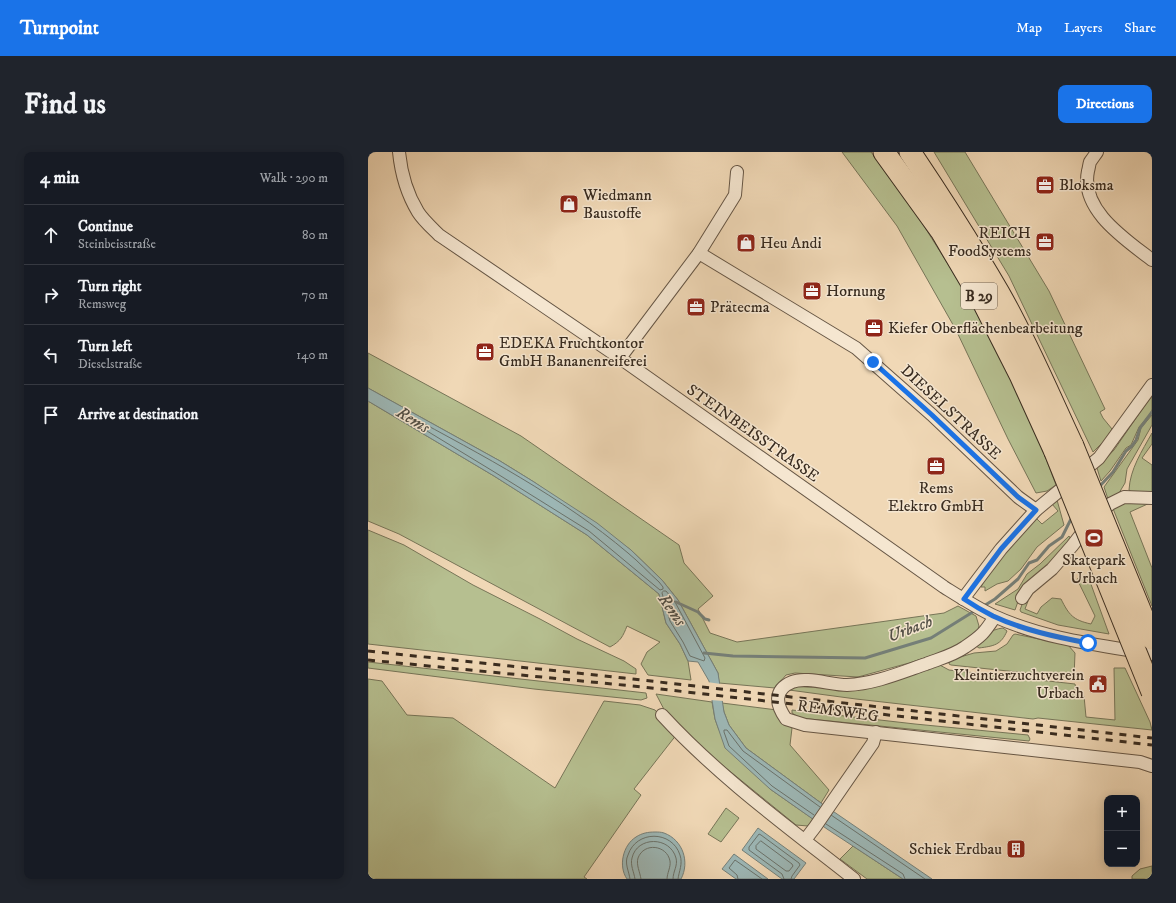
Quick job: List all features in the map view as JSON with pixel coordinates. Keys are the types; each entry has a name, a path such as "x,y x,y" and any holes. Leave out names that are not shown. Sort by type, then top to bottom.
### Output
{"highway":[{"name":"B 29","path":"884,152 941,231 984,304 1020,375 1064,449 1152,639"},
{"name":"B 29","path":"910,152 960,227 999,294 1034,362 1152,692"}],"street":[{"name":"STEINBEISSTRASSE","path":"399,152 400,162 408,192 418,213 439,235 620,358 937,582 992,615 1013,624 1041,633 1081,642 1152,654"},
{"path":"1097,152 1090,162 1087,174 1089,197 1109,224 1152,260"},
{"path":"620,358 699,253 735,195 737,172"},
{"name":"DIESELSTRASSE","path":"699,253 856,348 932,415 1018,497 1036,510"},
{"path":"966,600 1001,549 1036,510 1100,458 1152,384"},
{"path":"1022,598 1028,589 1052,569 1093,519 1110,504 1124,497 1152,498"},
{"name":"REMSWEG","path":"992,615 983,633 964,648 950,655 880,680 864,684 845,685 800,680 791,683 784,688 777,699 780,710 786,719 805,725 1140,762 1152,766"},
{"path":"662,715 681,735 756,801 854,879"},
{"path":"805,840 816,827 873,743 876,732"}],"green space":[{"path":"842,152 871,152 907,199 968,296 1035,430 1056,485 1047,491 1036,493 1008,439 956,330 897,226"},
{"path":"934,152 965,152 1049,291 1105,409 1100,412 1112,429 1106,439 1093,452 1009,276"},
{"path":"368,353 521,436 679,545 684,563 713,596 698,609 710,633 737,642 944,613 958,606 976,616 979,626 976,635 952,649 858,677 795,673 786,675 775,688 719,683 718,673 678,600 662,580 631,550 534,482 500,461 368,388"},
{"path":"1152,395 1151,413 1139,427 1131,445 1126,448 1101,481 1097,468 1114,450"},
{"path":"368,401 494,476 587,535 659,594 666,623 680,644 688,661 691,680 648,675 641,664 647,652 660,642 627,626 617,643 610,647 399,534 368,521"},
{"path":"1152,415 1152,425 1127,469 1125,483 1119,493 1108,499 1104,487 1138,440 1141,428"},
{"path":"1152,433 1152,444 1142,458 1152,465 1152,495 1134,494 1129,490 1132,475 1137,460"},
{"path":"1057,500 1064,525 1037,547 1021,569 1008,581 997,584 985,591 985,587 981,587 986,577 999,559 1036,518 1042,524 1058,511 1052,504"},
{"path":"1120,502 1152,502 1130,512 1152,568 1152,606 1112,506"},
{"path":"368,530 404,545 473,585 577,639 624,661 636,669 636,674 368,644"},
{"path":"1069,536 1072,541 1022,590 1015,610 995,604 1018,589 1027,574 1040,564"},
{"path":"1088,576 1109,634 1058,625 1021,612 1020,610 1024,599 1028,601 1025,609 1037,614 1041,607 1052,598 1061,599 1072,616 1080,621 1091,624 1095,616 1077,579"},
{"path":"1003,628 1007,631 1005,636 996,644 979,648 976,646 988,634"},
{"path":"1015,634 1068,645 1075,653 1074,678 949,664 950,660 974,653 996,651 1007,644"},
{"path":"368,662 646,693 647,698 641,700 534,689 368,668"},
{"path":"936,663 949,670 1075,684 1077,695 1084,696 1086,717 1115,720 1114,668 1125,668 1150,722 1152,730 1038,718 1033,719 789,690 798,683 828,688"},
{"path":"368,679 382,681 407,715 453,718 555,788 604,701 640,705 655,710 677,734 634,789 641,795 584,877 587,879 368,879"},
{"path":"656,694 712,702 715,719 719,730 770,789 813,819 808,826 796,825 705,751 668,717"},
{"path":"722,703 777,710 781,720 792,728 790,745 829,790 821,803 746,748 729,725"},
{"path":"792,710 1028,735 1030,739 1029,741 800,718 792,713"},
{"path":"726,808 739,818 721,842 708,834"},
{"path":"853,846 903,879 867,879 840,859"},
{"path":"1152,866 1152,879 1132,879 1132,876 1140,869"}],"water":[{"name":"Rems","path":"368,388 500,461 597,523 631,550 662,580 678,600 718,673 724,712 729,725 746,748 821,803 932,879 903,879 770,789 725,748 715,719 709,681 698,662 688,661 680,644 666,623 659,594 587,535 494,476 368,401"},
{"path":"758,828 806,863 794,879 782,879 742,850"},
{"path":"655,832 671,836 680,846 685,859 684,872 681,879 627,879 624,874 622,862 625,850 636,837"},
{"path":"734,854 768,879 736,879 722,869"}],"pier":[{"path":"707,682 721,684 724,701 710,700"}],"waterway":[{"name":"Urbach","path":"1098,488 1113,472 1126,451 1132,446 1136,440 1140,428 1152,412"},
{"name":"Urbach","path":"982,607 995,599 1018,579 1029,563 1037,560 1049,546 1062,537 1073,516"},
{"name":"Rems","path":"676,602 698,612 705,619 709,620"},
{"name":"Urbach","path":"704,653 733,656 865,658 931,638 976,610"}],"railway":[{"path":"368,651 624,678 1152,738"},
{"path":"368,660 643,687 1152,745"}],"place":[{"name":"Bloksma","path":"1045,185"},
{"name":"Wiedmann Baustoffe","path":"569,204"},
{"name":"REICH FoodSystems","path":"1045,242"},
{"name":"Heu Andi","path":"746,243"},
{"name":"Hornung","path":"812,291"},
{"name":"Prätecma","path":"696,307"},
{"name":"Kiefer Oberflächenbearbeitung","path":"874,328"},
{"name":"EDEKA Fruchtkontor GmbH Bananenreiferei","path":"485,352"},
{"name":"Rems Elektro GmbH","path":"936,466"},
{"name":"Skatepark Urbach","path":"1094,538"},
{"name":"Kleintierzuchtverein Urbach","path":"1098,684"},
{"name":"Schiek Erdbau","path":"1016,849"}],"route":[{"path":"873,362 932,415 1018,497 1036,510 1001,549 964,599 989,614 1013,624 1041,633 1088,643"}]}
